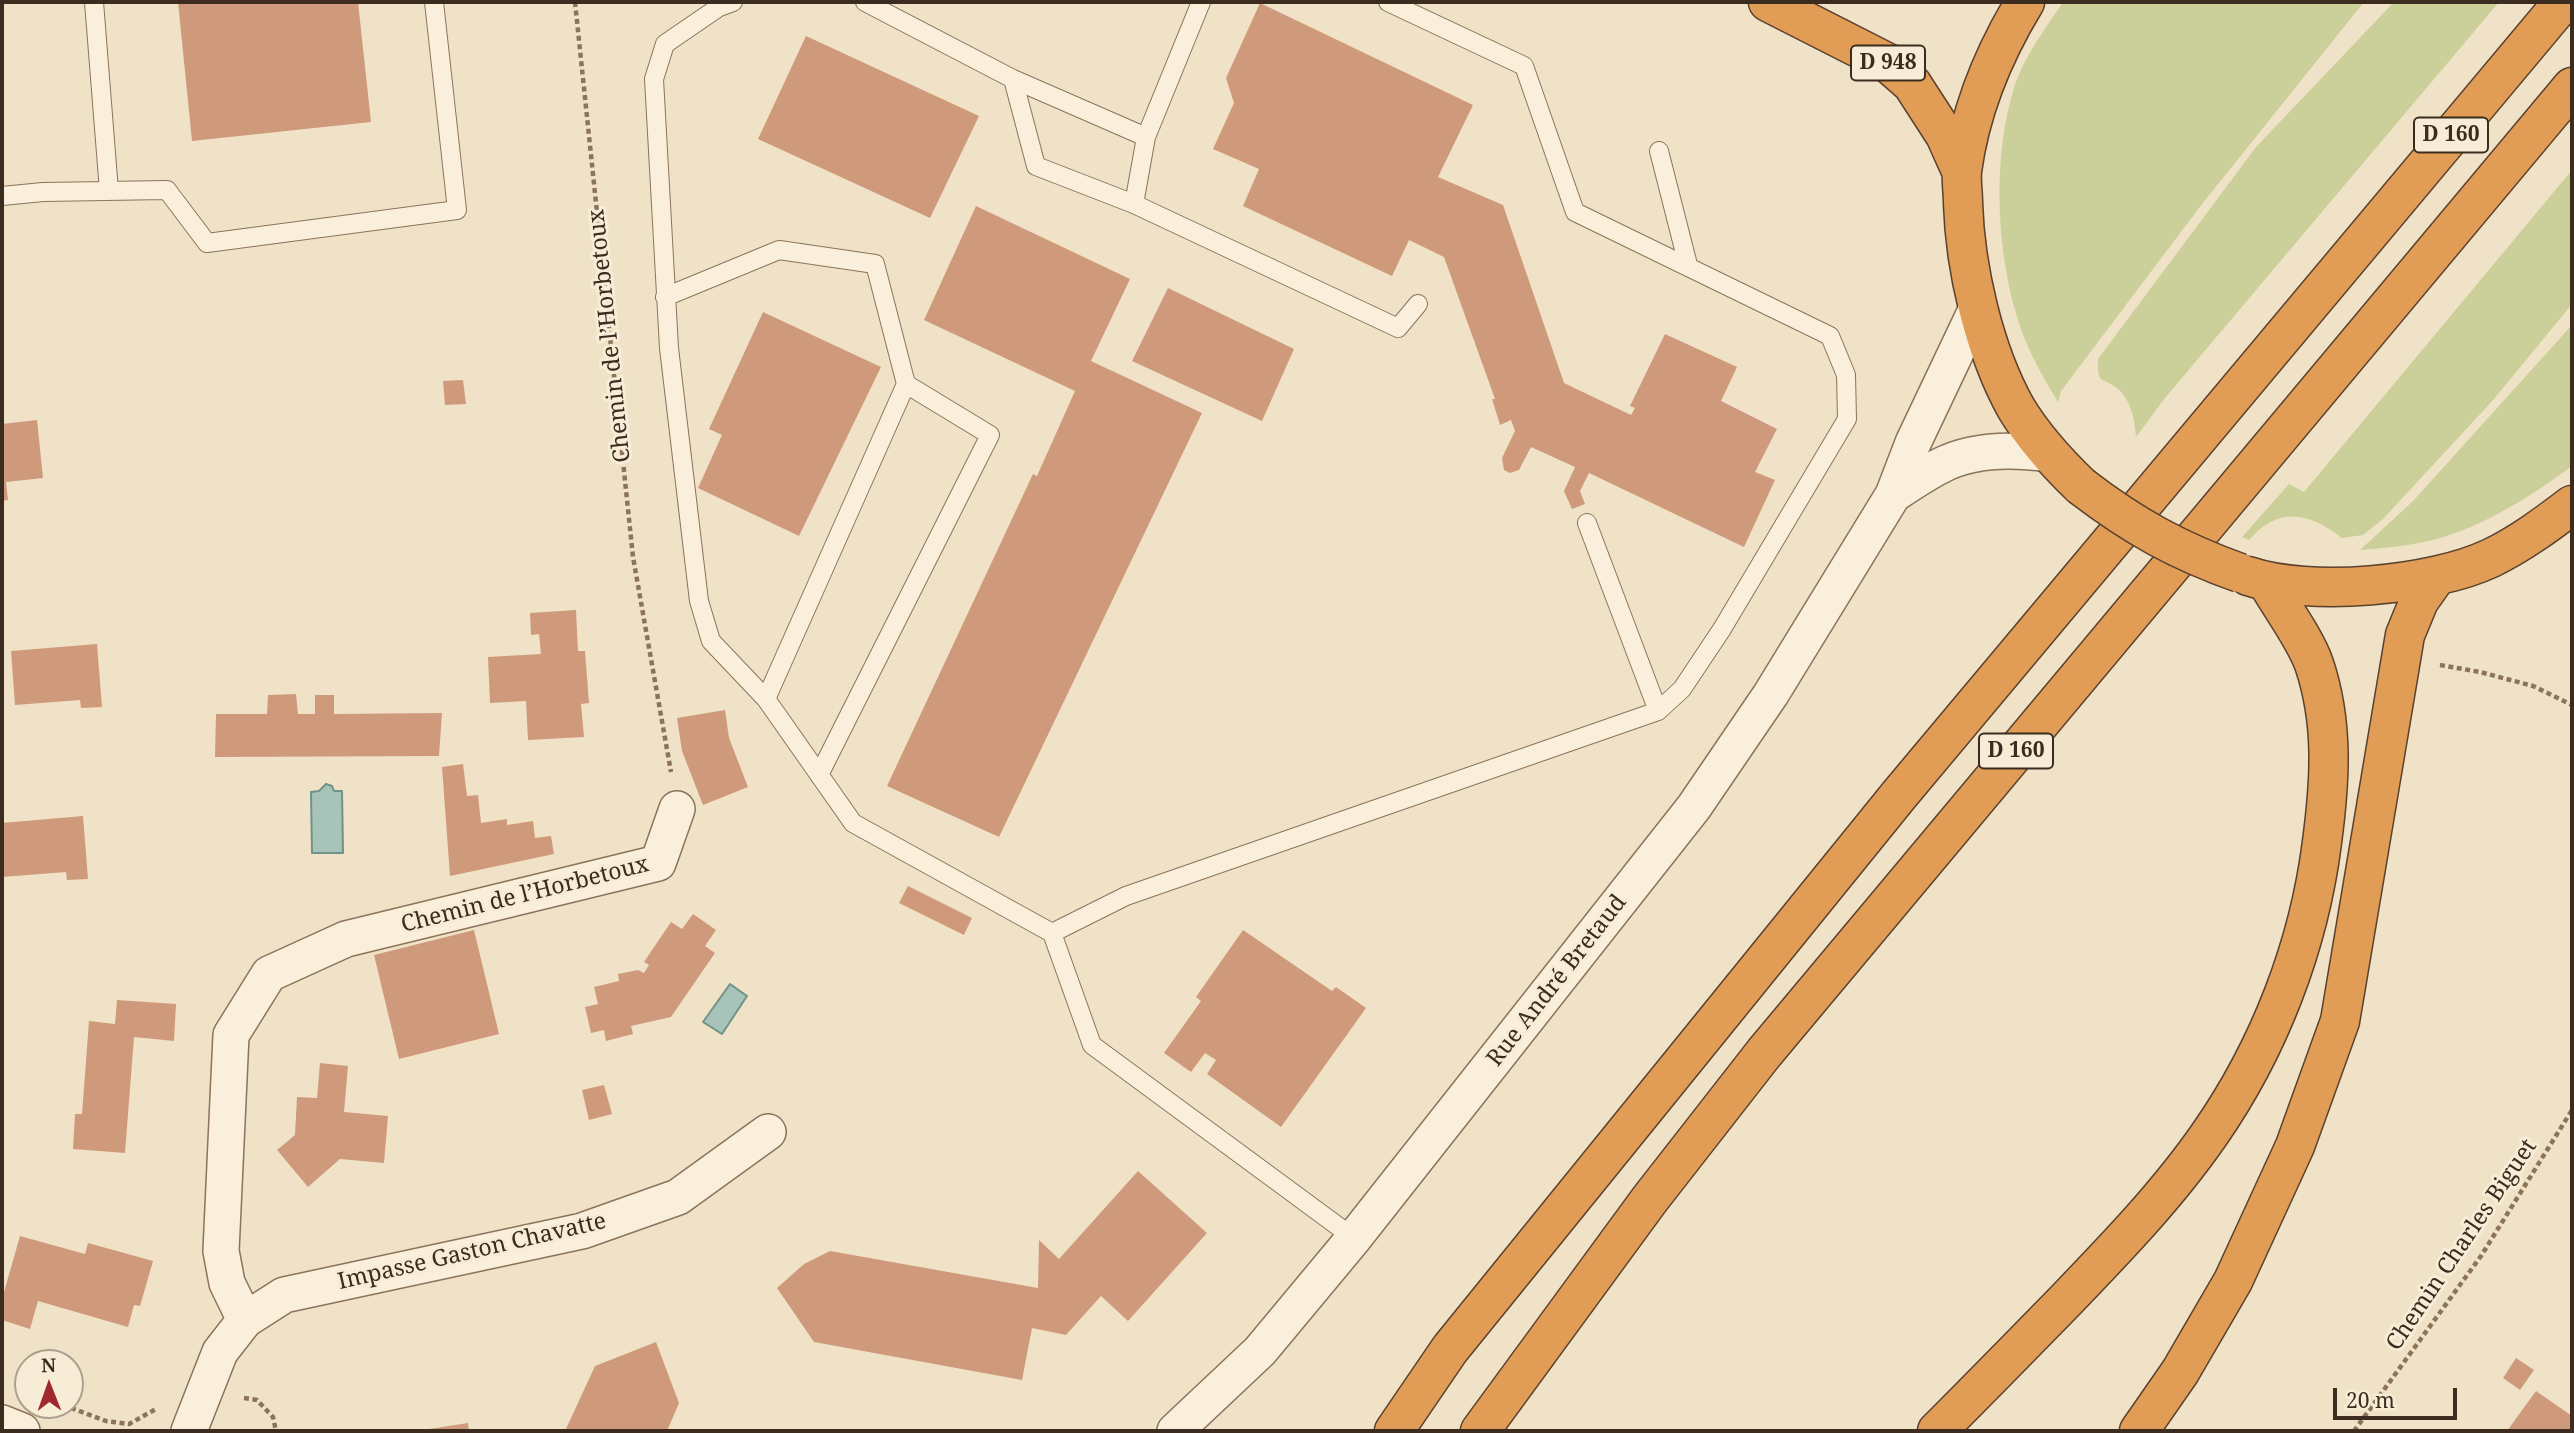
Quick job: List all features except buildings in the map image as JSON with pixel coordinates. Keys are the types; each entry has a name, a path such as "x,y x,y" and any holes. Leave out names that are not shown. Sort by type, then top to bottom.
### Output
{"highway":[{"name":"D 948","path":"1768,2 1888,63 1912,84 1939,124 1962,173"},
{"path":"2025,2 2000,46 1971,125 1962,173 1964,229 1969,269 1978,306 1994,357 2016,407 2048,454 2081,486 2116,513 2159,540 2253,578 2325,587 2436,577 2490,558 2539,530 2572,505"},
{"name":"D 160","path":"1394,1431 1450,1349 1899,795 2563,2"},
{"name":"D 160","path":"1480,1431 1650,1199 1764,1053 2572,87"},
{"path":"2139,1431 2180,1372 2233,1281 2295,1146 2340,1021 2404,635 2418,601 2436,577"},
{"path":"1937,1431 2113,1251 2165,1192 2210,1135 2251,1065 2284,996 2304,930 2319,865 2328,798 2329,732 2324,697 2313,661 2253,578"}],"street":[{"name":"Rue André Bretaud","path":"1175,1431 1260,1350 1354,1238 1694,807 1771,694 1893,495 1913,443 1978,306"},
{"name":"Rue André Bretaud","path":"1893,495 1941,465 1969,454 2022,450 2048,454"},
{"name":"Chemin de l’Horbetoux","path":"245,1320 227,1283 220,1251 231,1035 269,974 346,939 658,863 677,809"},
{"name":"Impasse Gaston Chavatte","path":"245,1320 284,1295 582,1231 666,1202 678,1197 768,1132"},
{"path":"189,1431 220,1352 245,1320"},
{"path":"2,1423 22,1431"}],"lane":[{"path":"94,2 109,191"},
{"path":"2,196 43,192 167,190 207,243 457,210 433,2"},
{"path":"733,2 719,7 665,44 654,79 665,297 699,601 711,641 766,699 853,823 1052,933 1092,1045 1354,1238"},
{"path":"865,2 1013,79 1146,138"},
{"path":"1134,204 1146,138 1201,2"},
{"path":"1052,933 1126,896 1658,711 1682,689 1722,629 1847,419 1846,375 1830,336 1575,212 1524,66 1388,2"},
{"path":"1013,79 1036,166 1134,204 1398,328 1418,304"},
{"path":"1659,150 1688,265"},
{"path":"665,297 779,250 875,264 906,384 766,699"},
{"path":"819,775 990,435 906,384"},
{"path":"1587,523 1658,711"}],"path":[{"name":"Chemin de l’Horbetoux","path":"575,2 633,556 677,809"},
{"name":"Chemin Charles Biguet","path":"2354,1431 2481,1256 2572,1110"}],"green space":[{"path":"2063,2 2364,2 2202,204 2061,391 2058,402 2028,346 2012,299 2002,241 2000,181 2006,122 2016,82 2034,46"},
{"path":"2394,2 2499,2 2165,398 2136,437 2129,405 2118,389 2102,380 2098,359 2256,147"},
{"path":"2572,170 2572,304 2494,399 2383,519 2363,535 2342,538 2318,523 2295,516 2272,521 2249,540 2242,537 2289,484 2304,492"},
{"path":"2572,325 2572,466 2519,502 2461,531 2412,544 2360,550 2413,501"}],"water":[{"path":"326,784 332,786 334,791 342,791 343,853 312,853 311,792 319,791"},
{"path":"730,984 747,996 722,1034 703,1022"}]}
